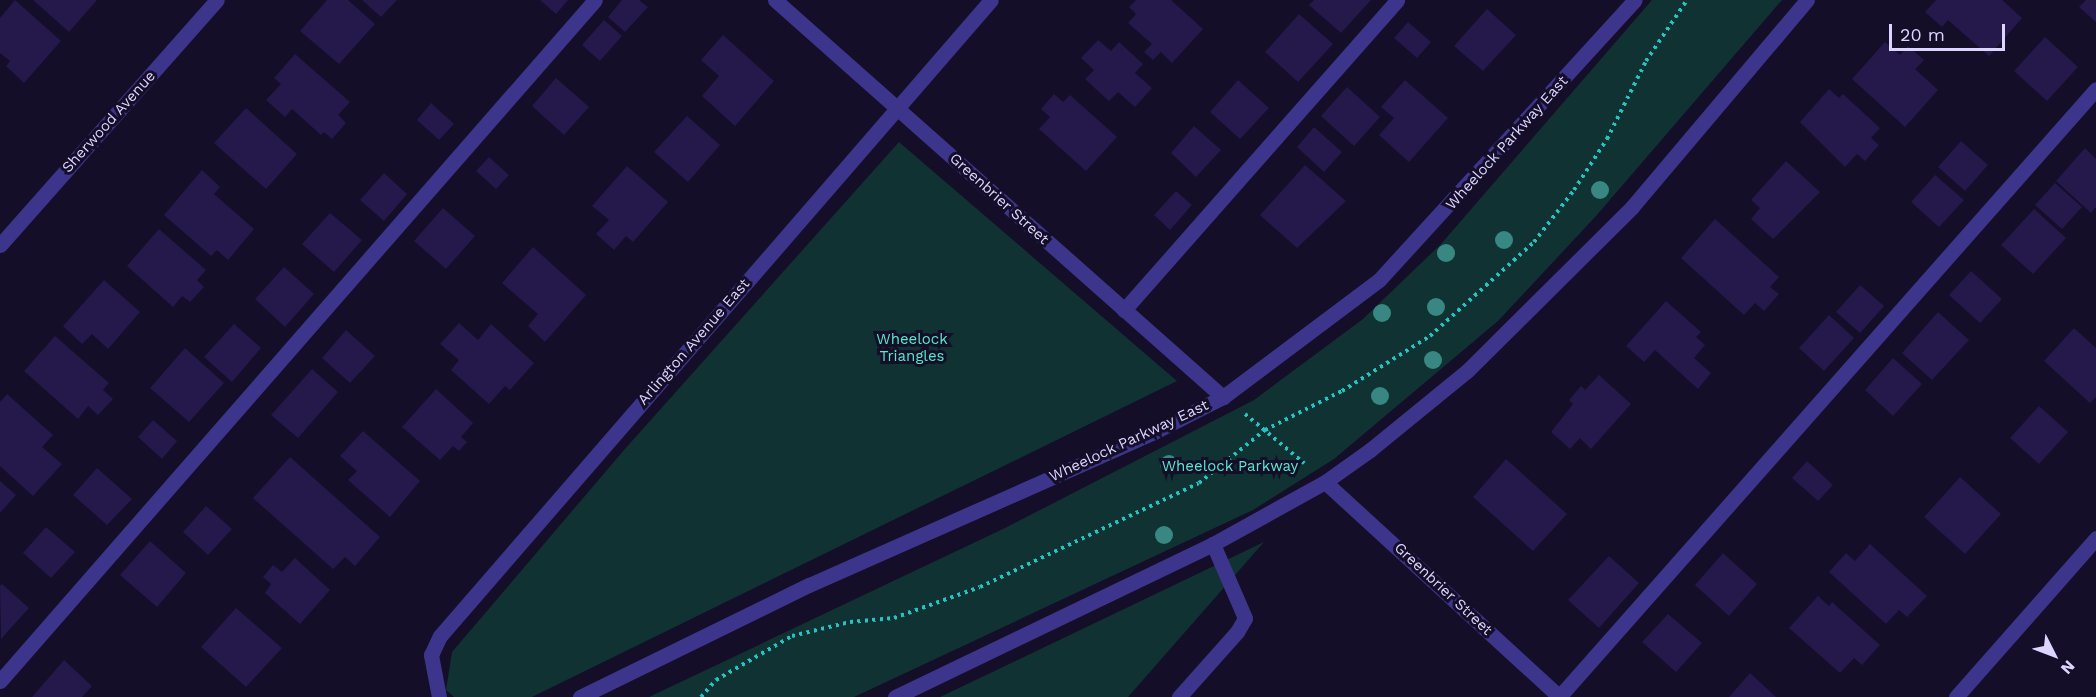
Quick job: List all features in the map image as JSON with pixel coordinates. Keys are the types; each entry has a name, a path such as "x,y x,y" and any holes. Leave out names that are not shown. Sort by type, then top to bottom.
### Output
{"street":[{"name":"Sherwood Avenue","path":"0,245 217,0"},
{"path":"0,681 595,0"},
{"name":"Greenbrier Street","path":"775,0 1223,397"},
{"name":"Arlington Avenue East","path":"439,697 431,655 440,636 991,0"},
{"path":"1124,310 1397,0"},
{"name":"Wheelock Parkway East","path":"580,697 809,585 1154,432 1223,397 1378,280 1635,0"},
{"path":"895,697 1213,544 1325,482 1467,371 1632,207 1807,0"},
{"path":"1559,697 2096,89"},
{"name":"Greenbrier Street","path":"1325,482 1559,697"},
{"path":"1956,697 2096,538"},
{"path":"1179,697 1238,632 1245,618 1213,544"}],"path":[{"path":"701,697 716,680 792,636 850,622 894,618 980,588 1199,483 1265,429 1342,391 1430,336 1534,242 1607,139 1646,61 1687,0"},
{"path":"1223,397 1265,429 1325,482"}],"green space":[{"name":"Wheelock Parkway","path":"1652,0 1782,0 1596,216 1498,321 1334,459 1253,510 854,697 649,697 1005,528 1254,400 1363,319 1441,244"},
{"name":"Wheelock Triangles","path":"899,142 1177,381 532,697 454,697 446,690 452,652 624,450"},
{"path":"1264,542 1128,697 940,697"}],"building":[{"path":"15,0 61,41 24,83 6,66 10,61 0,53 0,18"},
{"path":"33,0 97,0 69,32"},
{"path":"327,0 348,0 375,24 339,64 300,31"},
{"path":"362,0 397,0 381,17"},
{"path":"540,0 568,0 556,14"},
{"path":"622,0 639,0 648,7 625,32 608,17"},
{"path":"1136,0 1171,0 1203,29 1172,63 1161,52 1153,60 1144,52 1152,44 1128,23 1136,14 1129,7"},
{"path":"1314,0 1371,0 1341,33 1309,5"},
{"path":"1936,0 2002,0 2022,18 1989,56 1948,20 1942,27 1925,12"},
{"path":"2086,0 2096,0 2096,22 2079,7"},
{"path":"1487,9 1516,35 1483,71 1454,46"},
{"path":"1299,14 1333,44 1298,82 1265,52"},
{"path":"604,20 622,36 600,61 582,45"},
{"path":"1408,22 1431,42 1417,58 1394,38"},
{"path":"723,35 774,81 735,126 702,96 719,76 701,60"},
{"path":"2045,37 2078,67 2047,101 2014,71"},
{"path":"1098,40 1111,51 1119,42 1143,64 1135,73 1152,88 1135,107 1118,92 1109,101 1085,79 1094,70 1081,58"},
{"path":"1885,42 1900,55 1908,46 1924,60 1915,69 1938,90 1905,127 1852,79"},
{"path":"295,54 350,102 338,115 346,123 332,139 324,132 321,135 292,109 285,117 266,100 281,84 274,78"},
{"path":"556,78 589,107 564,135 532,106"},
{"path":"1238,80 1269,108 1240,139 1210,112"},
{"path":"1405,80 1448,118 1409,162 1379,135 1394,118 1381,107"},
{"path":"1347,87 1380,117 1354,146 1321,116"},
{"path":"1829,89 1839,98 1843,94 1880,128 1871,138 1879,145 1865,161 1857,154 1845,167 1800,122"},
{"path":"1054,94 1063,102 1070,95 1117,137 1086,171 1039,129 1050,117 1041,109"},
{"path":"431,103 454,124 439,140 417,120"},
{"path":"246,108 297,154 266,189 214,143"},
{"path":"687,116 720,145 688,182 654,152"},
{"path":"1194,126 1221,150 1196,177 1171,153"},
{"path":"1314,127 1342,152 1324,172 1297,147"},
{"path":"1961,141 1988,165 1965,191 1938,167"},
{"path":"2085,148 2096,159 2096,207 2091,213 2056,181"},
{"path":"489,157 509,175 496,189 476,171"},
{"path":"1786,161 1820,192 1773,239 1751,219 1760,208 1751,200"},
{"path":"1305,165 1346,201 1297,248 1260,215"},
{"path":"627,166 668,202 633,242 626,236 614,250 596,234 609,220 592,206"},
{"path":"202,170 220,187 214,194 254,229 228,260 217,250 211,256 164,215"},
{"path":"384,173 407,194 384,221 360,200"},
{"path":"1935,175 1964,200 1939,227 1911,202"},
{"path":"2055,183 2082,207 2062,229 2035,205"},
{"path":"1176,191 1192,205 1170,230 1154,215"},
{"path":"443,208 475,236 446,269 414,241"},
{"path":"2034,209 2066,238 2033,274 2001,245"},
{"path":"330,213 362,240 334,272 302,244"},
{"path":"1715,219 1779,277 1770,287 1779,294 1764,311 1755,303 1744,315 1681,258"},
{"path":"159,229 206,270 197,280 204,287 190,302 182,296 173,307 127,266"},
{"path":"533,247 586,295 545,342 528,326 538,314 502,283"},
{"path":"284,267 314,294 285,327 255,299"},
{"path":"1971,271 2002,299 1980,323 1949,295"},
{"path":"104,280 140,312 108,349 92,334 82,344 63,326"},
{"path":"1860,285 1884,306 1860,333 1836,312"},
{"path":"1666,301 1701,332 1696,337 1705,345 1694,358 1711,373 1698,389 1655,350 1644,362 1626,346"},
{"path":"1938,312 1969,340 1932,380 1902,353"},
{"path":"1829,315 1854,338 1824,371 1799,348"},
{"path":"459,323 478,340 491,324 534,363 510,390 505,386 489,404 451,370 459,360 440,344"},
{"path":"234,324 261,348 232,382 204,357"},
{"path":"2074,328 2096,348 2096,397 2090,403 2044,361"},
{"path":"346,330 375,356 350,383 322,358"},
{"path":"55,336 109,383 103,390 113,399 98,415 88,406 78,419 24,371"},
{"path":"185,348 224,383 189,422 150,388"},
{"path":"1893,358 1922,384 1893,416 1865,390"},
{"path":"312,369 338,392 298,438 271,415"},
{"path":"1599,375 1631,404 1591,449 1580,438 1570,449 1551,432 1573,404 1569,400 1581,386 1585,390"},
{"path":"436,389 473,423 461,437 467,442 459,451 453,446 440,460 402,427"},
{"path":"7,394 53,435 42,447 62,464 33,496 0,466 0,402"},
{"path":"2039,406 2068,432 2039,464 2010,438"},
{"path":"153,420 177,441 162,459 138,437"},
{"path":"363,431 420,481 390,517 348,480 357,471 340,456"},
{"path":"290,457 380,537 355,566 345,557 333,569 253,498"},
{"path":"1506,459 1567,514 1533,551 1473,497"},
{"path":"1807,461 1833,485 1818,501 1792,478"},
{"path":"97,468 132,499 107,525 73,495"},
{"path":"1960,477 2001,514 1965,554 1924,517"},
{"path":"0,481 16,495 0,513"},
{"path":"206,506 232,529 208,555 183,532"},
{"path":"46,527 75,552 51,578 23,553"},
{"path":"150,541 186,573 157,607 120,575"},
{"path":"1870,544 1927,596 1907,617 1899,610 1886,624 1829,572 1846,553 1855,561"},
{"path":"1723,553 1757,584 1729,616 1695,585"},
{"path":"1609,556 1639,583 1599,628 1568,600"},
{"path":"295,558 330,590 300,624 265,593 271,584 263,577 273,565 282,572"},
{"path":"2,584 29,608 1,639 0,586"},
{"path":"1818,596 1829,606 1832,602 1880,645 1862,665 1854,658 1840,673 1789,628"},
{"path":"236,608 282,648 246,687 201,647"},
{"path":"1668,614 1702,643 1676,672 1642,642"},
{"path":"64,660 92,686 82,697 32,697"},
{"path":"1750,673 1776,697 1729,697"}]}
